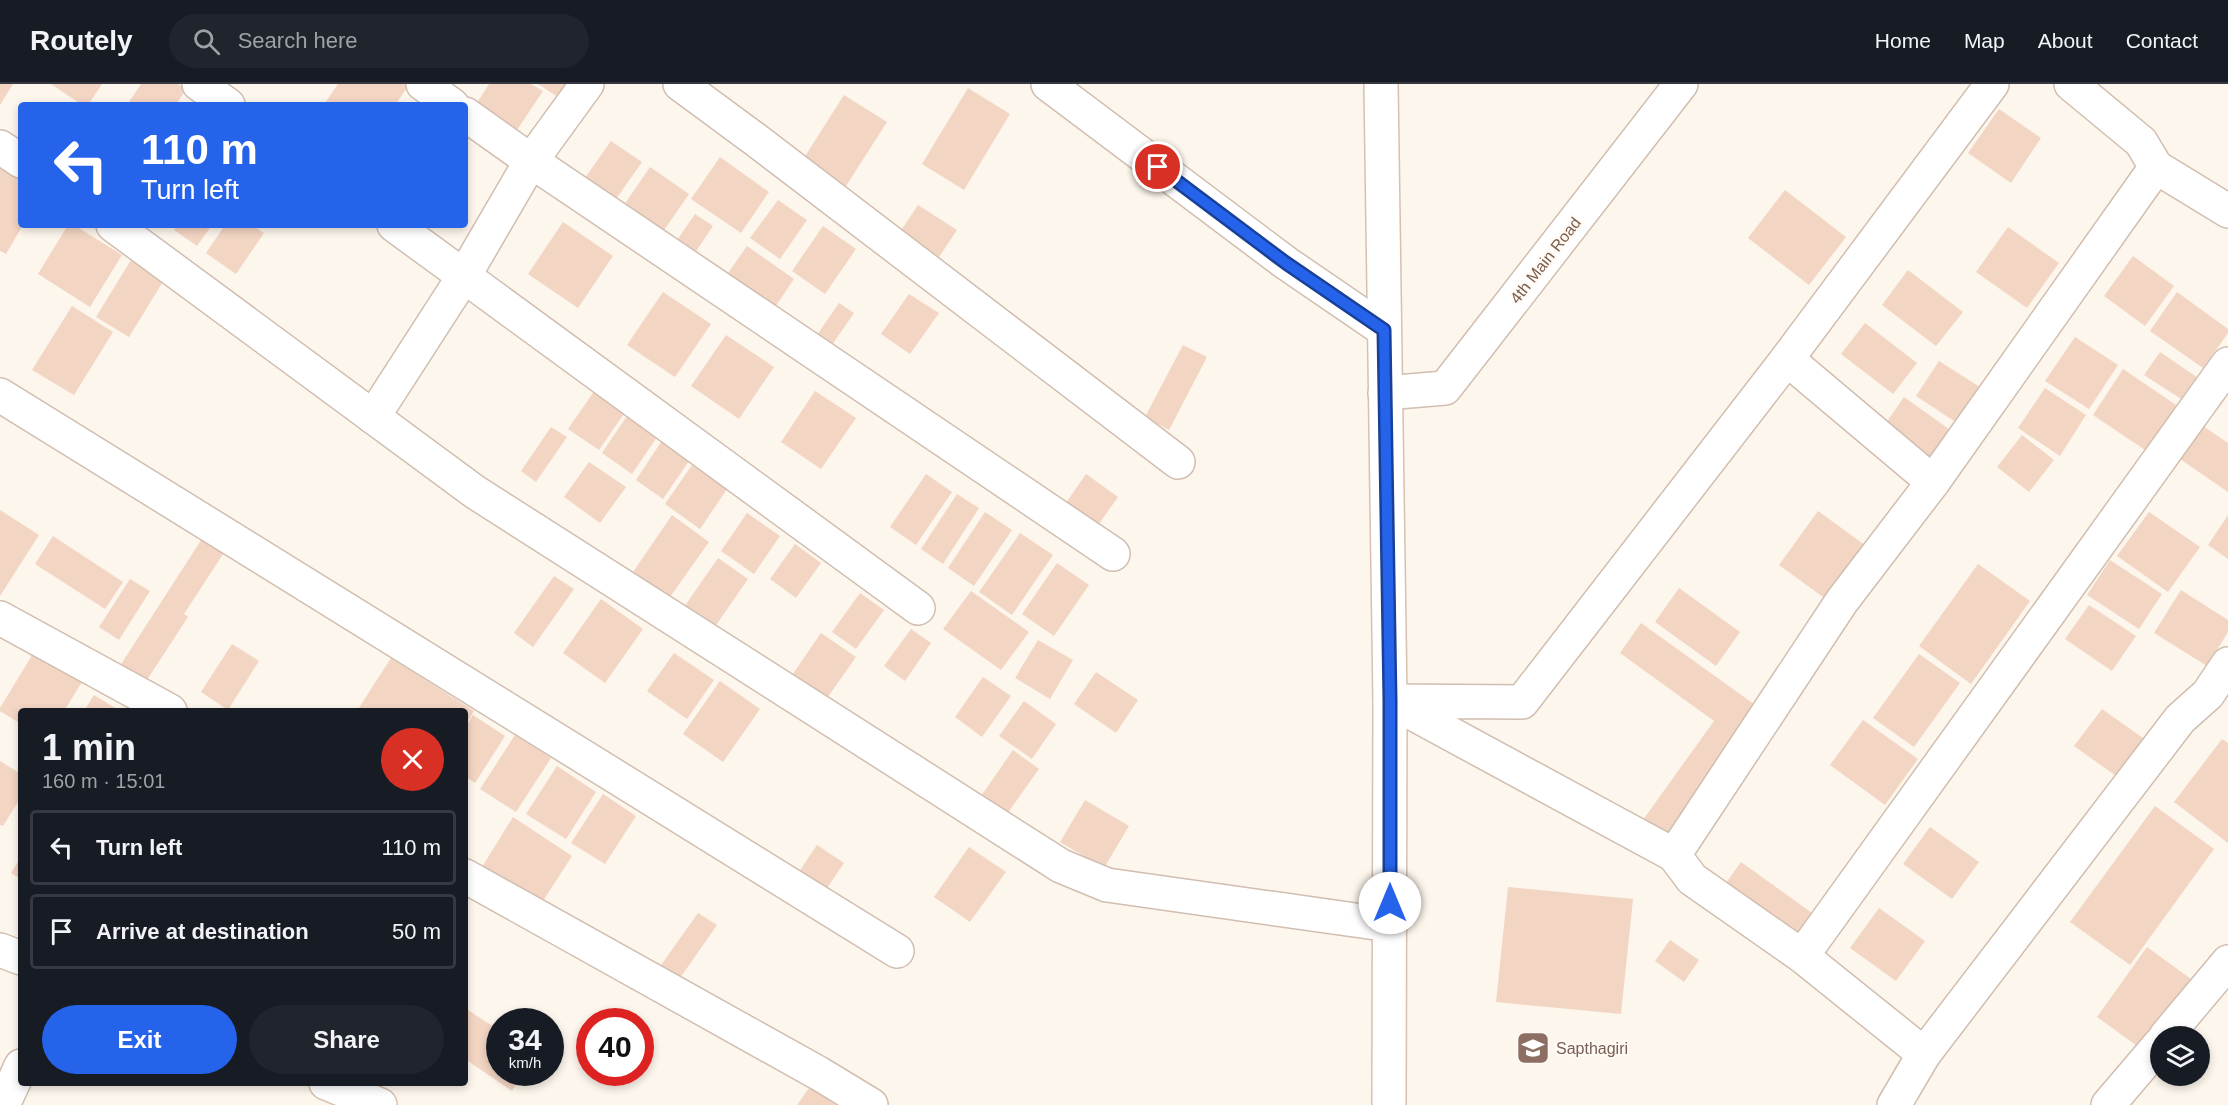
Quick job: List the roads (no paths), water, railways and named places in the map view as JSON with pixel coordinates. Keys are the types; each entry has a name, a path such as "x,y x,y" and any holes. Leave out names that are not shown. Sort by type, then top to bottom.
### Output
{"street":[{"path":"199,84 224,102"},
{"path":"423,84 448,102"},
{"path":"373,417 464,276 531,161 587,84"},
{"path":"680,84 766,147 1178,462"},
{"path":"1048,84 1286,263 1384,330"},
{"path":"1381,84 1390,701 1389,1105"},
{"name":"4th Main Road","path":"1385,393 1445,388 1681,84"},
{"path":"1390,701 1522,702 1787,359 1992,84"},
{"path":"2071,84 2140,142 2156,167 2228,211"},
{"path":"468,116 1113,554"},
{"path":"0,147 18,159"},
{"path":"1674,855 1842,601 1933,482 2156,167"},
{"path":"117,228 475,492 1062,866 1107,885 1389,925"},
{"path":"398,228 918,608"},
{"path":"1787,359 1933,482"},
{"path":"1802,956 2228,364"},
{"path":"0,395 897,951"},
{"path":"0,618 165,708"},
{"path":"1894,1105 1924,1054 2180,719 2208,694 2228,664"},
{"path":"1390,701 1674,855 1692,879 1802,956 1924,1054"},
{"path":"468,878 820,1074 871,1105"},
{"path":"0,950 18,957"},
{"path":"2174,1026 2228,962"},
{"path":"2108,1105 2150,1056"},
{"path":"3,1105 18,1072"},
{"path":"333,1086 380,1105"}],"place":[{"name":"Sapthagiri","path":"1533,1048"}]}
